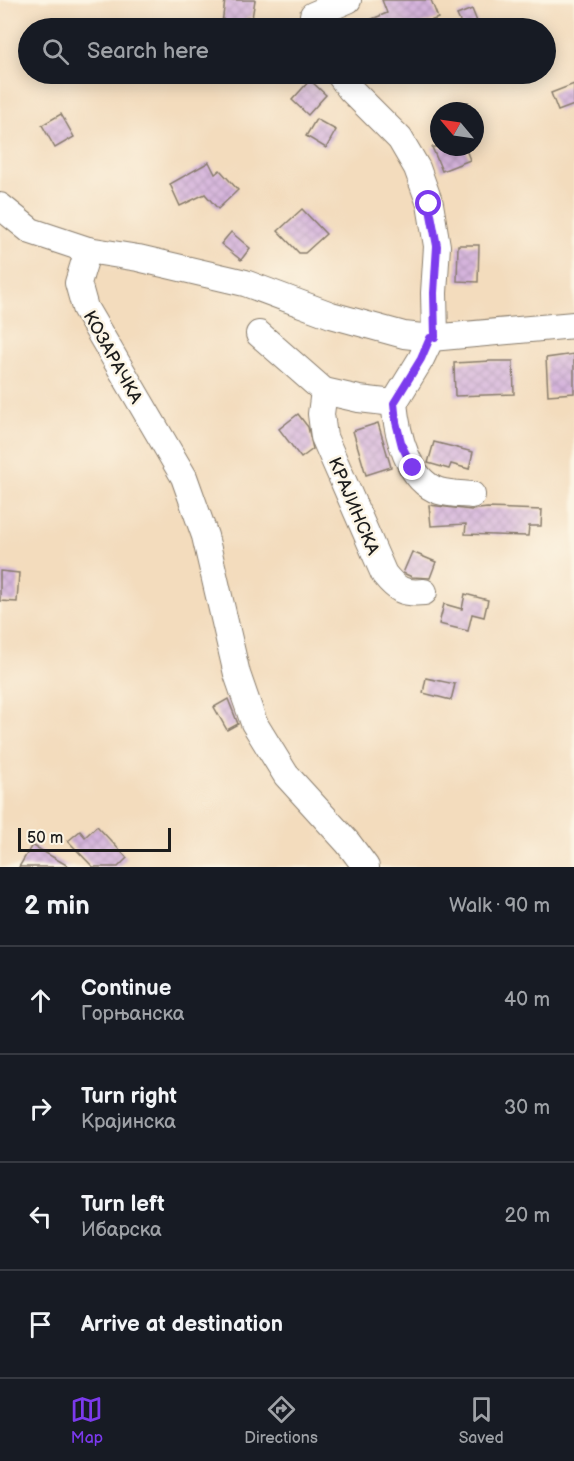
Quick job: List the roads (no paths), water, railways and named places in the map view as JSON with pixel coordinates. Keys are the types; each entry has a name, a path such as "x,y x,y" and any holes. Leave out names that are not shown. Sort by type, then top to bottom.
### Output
{"street":[{"path":"314,18 314,15 348,0"},
{"path":"346,84 400,139 417,168 429,204 437,246 433,338 394,403 402,446 413,468 425,483 439,491 472,495"},
{"path":"0,206 31,231 88,250 138,258 245,283 377,330 433,338 574,325"},
{"name":"КОЗАРАЧКА","path":"88,250 78,283 85,308 184,477 205,536 240,684 254,723 286,775 348,843 366,867"},
{"path":"259,334 324,391 359,399 394,403"},
{"name":"КРАЈИНСКА","path":"324,391 321,414 324,437 384,574 396,589 411,594 424,592"}]}
